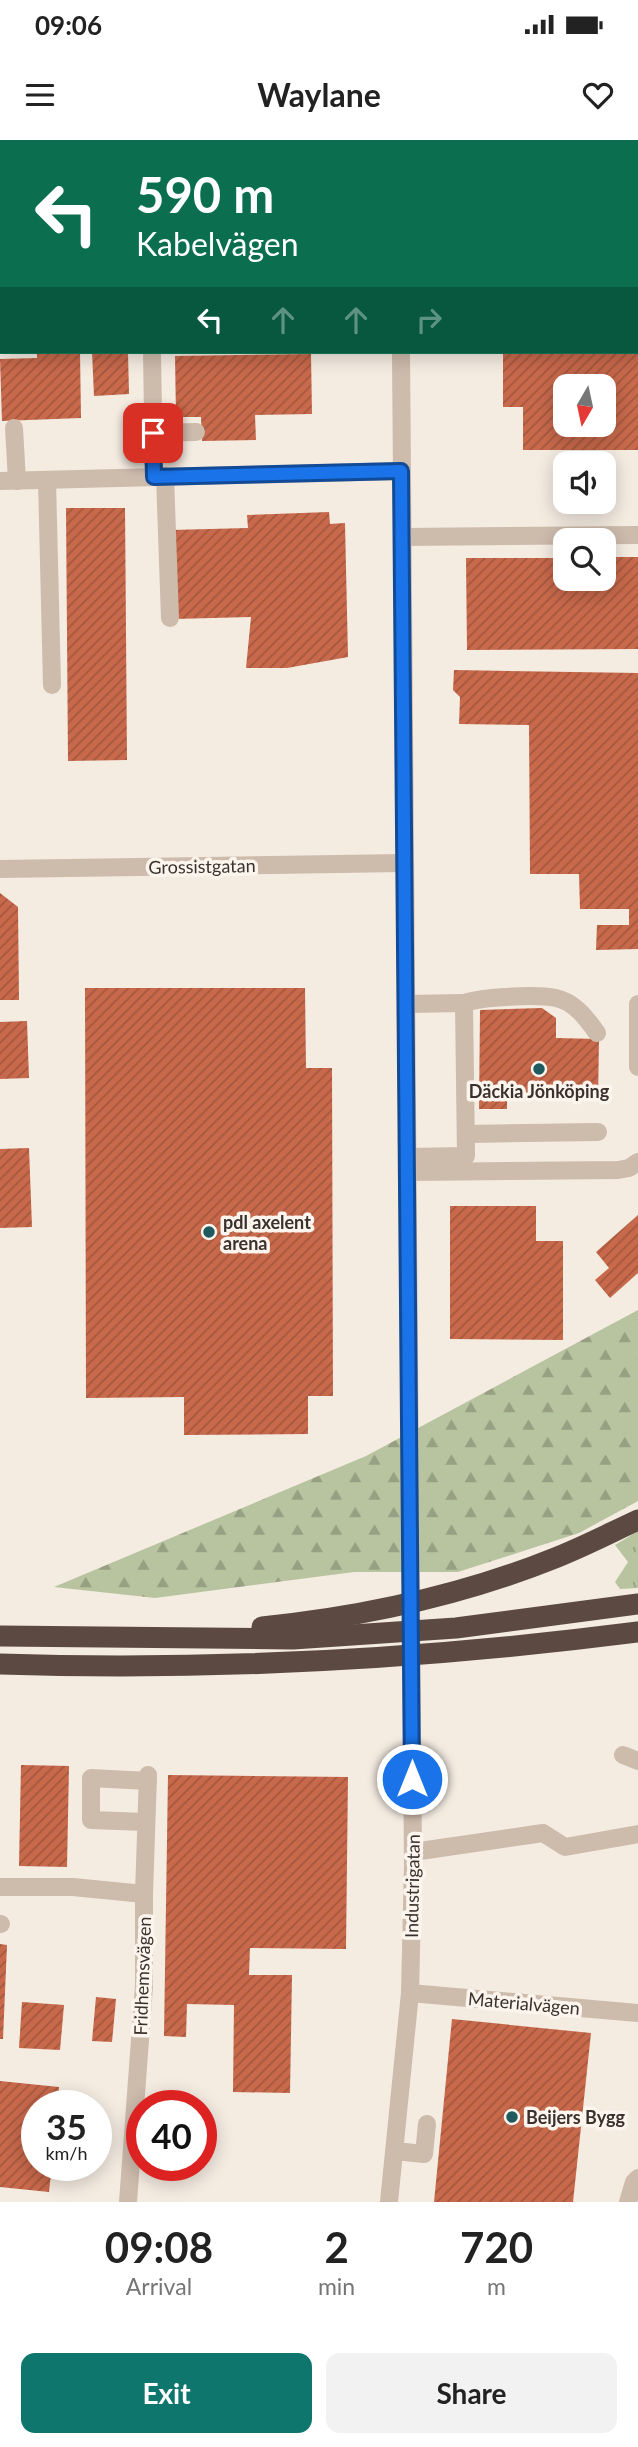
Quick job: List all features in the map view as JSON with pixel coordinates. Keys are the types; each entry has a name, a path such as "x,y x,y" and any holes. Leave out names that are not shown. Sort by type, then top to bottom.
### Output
{"highway":[{"path":"0,1636 293,1639 355,1624 554,1558 638,1520"},
{"path":"355,1624 457,1628 638,1604"},
{"path":"0,1664 183,1666 355,1659 456,1652 638,1632"}],"street":[{"path":"152,354 153,433 160,476 170,618"},
{"name":"Industrigatan","path":"389,2202 410,1993 413,1852 401,354"},
{"path":"14,428 8,481 401,471"},
{"path":"153,433 196,432"},
{"path":"47,480 52,685"},
{"path":"402,537 638,535"},
{"name":"Grossistgatan","path":"0,869 403,863"},
{"path":"407,1004 464,1003 479,998 558,998 583,1013 597,1033"},
{"path":"407,1165 466,1156 464,1003"},
{"path":"638,1004 638,1067"},
{"path":"466,1134 598,1132"},
{"path":"407,1165 618,1170 629,1168 638,1161"},
{"path":"144,1894 148,1778 91,1778 91,1820 146,1822"},
{"path":"413,1852 543,1833 565,1847 638,1834"},
{"name":"Fridhemsvägen","path":"0,1887 73,1887 144,1894 144,1986 128,2202"},
{"name":"Materialvägen","path":"410,1993 638,2013"},
{"path":"395,2151 424,2154 427,2124"},
{"path":"628,2202 634,2182 638,2178"}],"green space":[{"path":"638,1310 638,1501 579,1533 458,1572 354,1572 155,1598 54,1587 366,1456"},
{"path":"638,1531 638,1588 620,1589 615,1582 628,1562 615,1545"}],"building":[{"path":"37,354 80,354 81,418 2,421 0,359 37,358"},
{"path":"92,354 128,354 129,394 94,396"},
{"path":"311,354 312,414 255,415 256,440 202,441 201,417 176,417 175,356"},
{"path":"503,354 638,354 638,450 523,450 523,407 503,407"},
{"path":"66,508 125,508 127,760 68,761"},
{"path":"329,512 330,524 345,523 348,657 287,668 246,668 251,617 174,619 171,530 248,528 247,515"},
{"path":"616,557 638,557 638,649 467,650 466,558 553,558 553,591 616,591"},
{"path":"454,670 638,673 638,949 596,950 597,925 629,925 629,909 580,909 579,874 530,874 529,725 459,724 460,697 453,690"},
{"path":"0,893 18,907 19,1000 0,1000"},
{"name":"pdl axelent arena","path":"85,988 305,988 306,1068 332,1068 333,1396 308,1396 308,1434 184,1435 184,1397 86,1398"},
{"name":"Däckia Jönköping","path":"542,1008 556,1018 556,1038 599,1039 598,1100 507,1099 507,1109 479,1109 480,1010"},
{"path":"27,1021 29,1078 0,1079 0,1022"},
{"path":"29,1148 32,1227 0,1228 0,1149"},
{"path":"450,1206 536,1206 536,1241 563,1241 563,1340 450,1339"},
{"path":"638,1215 638,1273 610,1298 595,1280 609,1268 596,1252"},
{"path":"21,1765 69,1766 67,1867 19,1866"},
{"path":"168,1775 348,1777 346,1949 250,1948 249,1975 292,1975 290,2093 233,2092 234,2005 187,2004 186,2037 164,2036"},
{"path":"0,1944 7,1945 3,2039 0,2039"},
{"path":"96,1997 116,1999 112,2042 92,2041"},
{"path":"22,2002 64,2005 60,2050 19,2048"},
{"name":"Beijers Bygg","path":"452,2019 591,2033 573,2202 434,2202"},
{"path":"0,2081 59,2087 59,2090 21,2090 21,2181 50,2181 49,2192 0,2187"}],"place":[{"name":"Däckia Jönköping","path":"539,1069"},
{"name":"pdl axelent arena","path":"209,1232"},
{"name":"Beijers Bygg","path":"512,2117"}],"route":[{"path":"153,433 154,477 401,471 403,863 408,1036 412,1779"}]}
